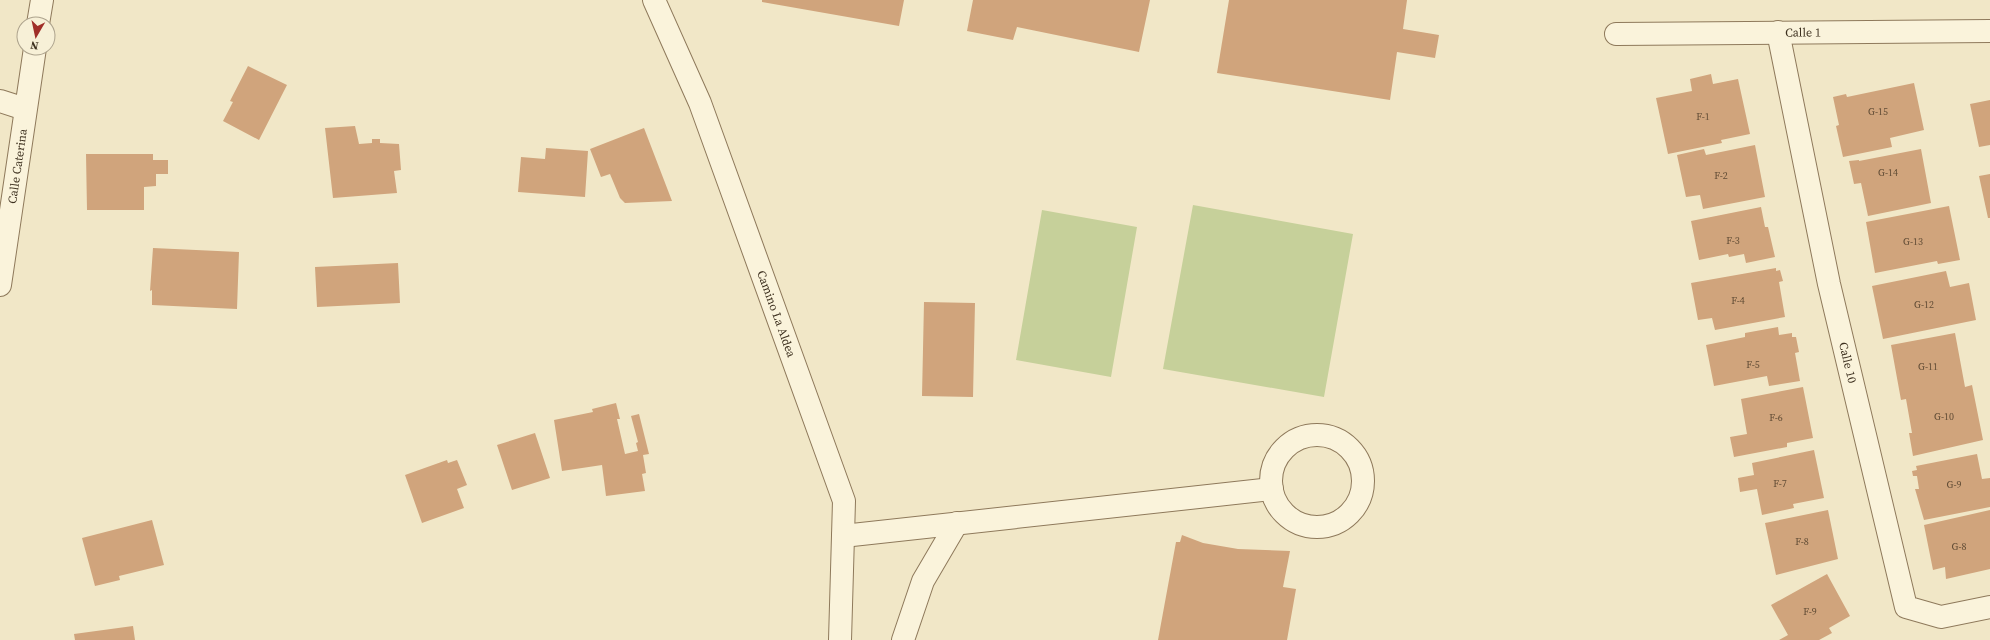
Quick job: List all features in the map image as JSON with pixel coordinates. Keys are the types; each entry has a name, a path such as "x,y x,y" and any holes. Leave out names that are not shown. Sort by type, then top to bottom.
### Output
{"street":[{"path":"39,16 42,0"},
{"name":"Camino La Aldea","path":"654,0 700,103 844,501 840,640"},
{"name":"Calle 1","path":"1616,34 1990,31"},
{"name":"Calle 10","path":"1778,32 1829,284 1906,607 1941,617 1990,606"},
{"name":"Calle Caterina","path":"0,285 34,56"},
{"path":"0,101 25,109"},
{"path":"1318,434 1331,436 1342,442 1352,450 1359,461 1363,472 1364,485 1361,497 1355,509 1346,518 1335,524 1323,527 1310,527 1298,524 1287,516 1278,507 1272,489 1271,471 1276,459 1284,449 1294,441 1305,436 1318,434"},
{"path":"843,536 1272,489"},
{"path":"904,640 906,628 923,581 957,523"}],"green space":[{"path":"1193,205 1353,234 1324,397 1163,369"},
{"path":"1042,210 1137,227 1111,377 1016,360"}],"building":[{"path":"762,0 904,0 899,26 762,2"},
{"path":"973,0 1150,0 1139,52 1017,27 1013,40 967,31"},
{"path":"1229,0 1407,0 1403,29 1439,35 1435,58 1397,52 1390,100 1217,73"},
{"path":"248,66 287,85 259,140 223,121 233,102 230,101"},
{"path":"1711,74 1713,84 1738,79 1750,134 1721,140 1722,143 1668,154 1656,98 1692,91 1690,79"},
{"path":"1914,83 1924,130 1890,138 1892,147 1843,157 1836,126 1839,125 1833,97 1846,94 1847,97"},
{"path":"1990,100 1990,145 1979,147 1970,104"},
{"path":"355,126 359,144 372,143 372,139 380,139 380,143 399,144 401,170 394,171 397,193 333,198 325,128"},
{"path":"644,128 672,201 625,203 620,198 610,174 601,177 590,149"},
{"path":"1755,145 1765,197 1703,209 1700,195 1686,197 1677,155 1704,149 1706,155"},
{"path":"546,148 588,151 585,197 518,192 521,157 545,159"},
{"path":"1921,149 1931,203 1868,216 1861,183 1854,184 1849,161 1859,161"},
{"path":"86,154 153,154 153,160 168,160 168,174 156,174 156,186 144,187 144,210 87,210"},
{"path":"1990,174 1990,218 1988,218 1979,176"},
{"path":"1949,206 1960,260 1938,264 1937,261 1875,273 1866,222"},
{"path":"1761,207 1765,227 1768,227 1775,257 1746,263 1744,254 1729,257 1728,254 1699,260 1691,221"},
{"path":"153,248 239,252 237,309 152,305 152,290 150,291"},
{"path":"398,263 400,303 317,307 315,267"},
{"path":"1776,268 1776,271 1780,270 1783,281 1779,282 1785,317 1715,330 1712,318 1698,320 1691,283"},
{"path":"1946,271 1950,287 1969,283 1976,320 1883,339 1872,286"},
{"path":"924,302 975,303 973,397 922,396"},
{"path":"1778,327 1779,335 1792,333 1792,337 1796,337 1799,352 1795,353 1800,381 1769,386 1767,376 1714,386 1706,345 1745,337 1745,333"},
{"path":"1955,333 1965,387 1972,385 1983,440 1913,456 1909,433 1912,433 1906,399 1901,400 1891,345"},
{"path":"1803,387 1813,438 1787,443 1787,447 1734,457 1730,437 1747,434 1741,399"},
{"path":"616,403 620,419 617,419 625,454 638,451 636,443 638,442 631,416 639,414 649,454 643,455 646,473 642,474 645,491 606,496 602,465 562,471 554,420 593,412 592,409"},
{"path":"535,433 550,478 512,490 497,445"},
{"path":"1814,450 1824,498 1793,504 1794,508 1762,515 1757,489 1740,492 1738,478 1754,475 1752,463"},
{"path":"1977,454 1982,479 1990,478 1990,507 1924,520 1915,489 1919,489 1917,476 1913,476 1912,471 1917,470 1916,466"},
{"path":"447,460 448,463 457,460 467,485 457,489 464,508 422,523 405,475"},
{"path":"1828,510 1838,559 1776,575 1765,523"},
{"path":"1990,510 1990,569 1946,579 1945,567 1933,570 1924,525"},
{"path":"152,520 164,565 119,576 120,580 95,586 82,538"},
{"path":"1182,535 1203,543 1238,549 1290,551 1283,587 1296,589 1287,640 1158,640 1176,542 1180,542"},
{"path":"1827,574 1850,616 1829,628 1832,633 1819,640 1779,640 1788,635 1771,605"},
{"path":"133,626 135,640 75,640 74,634"}]}
